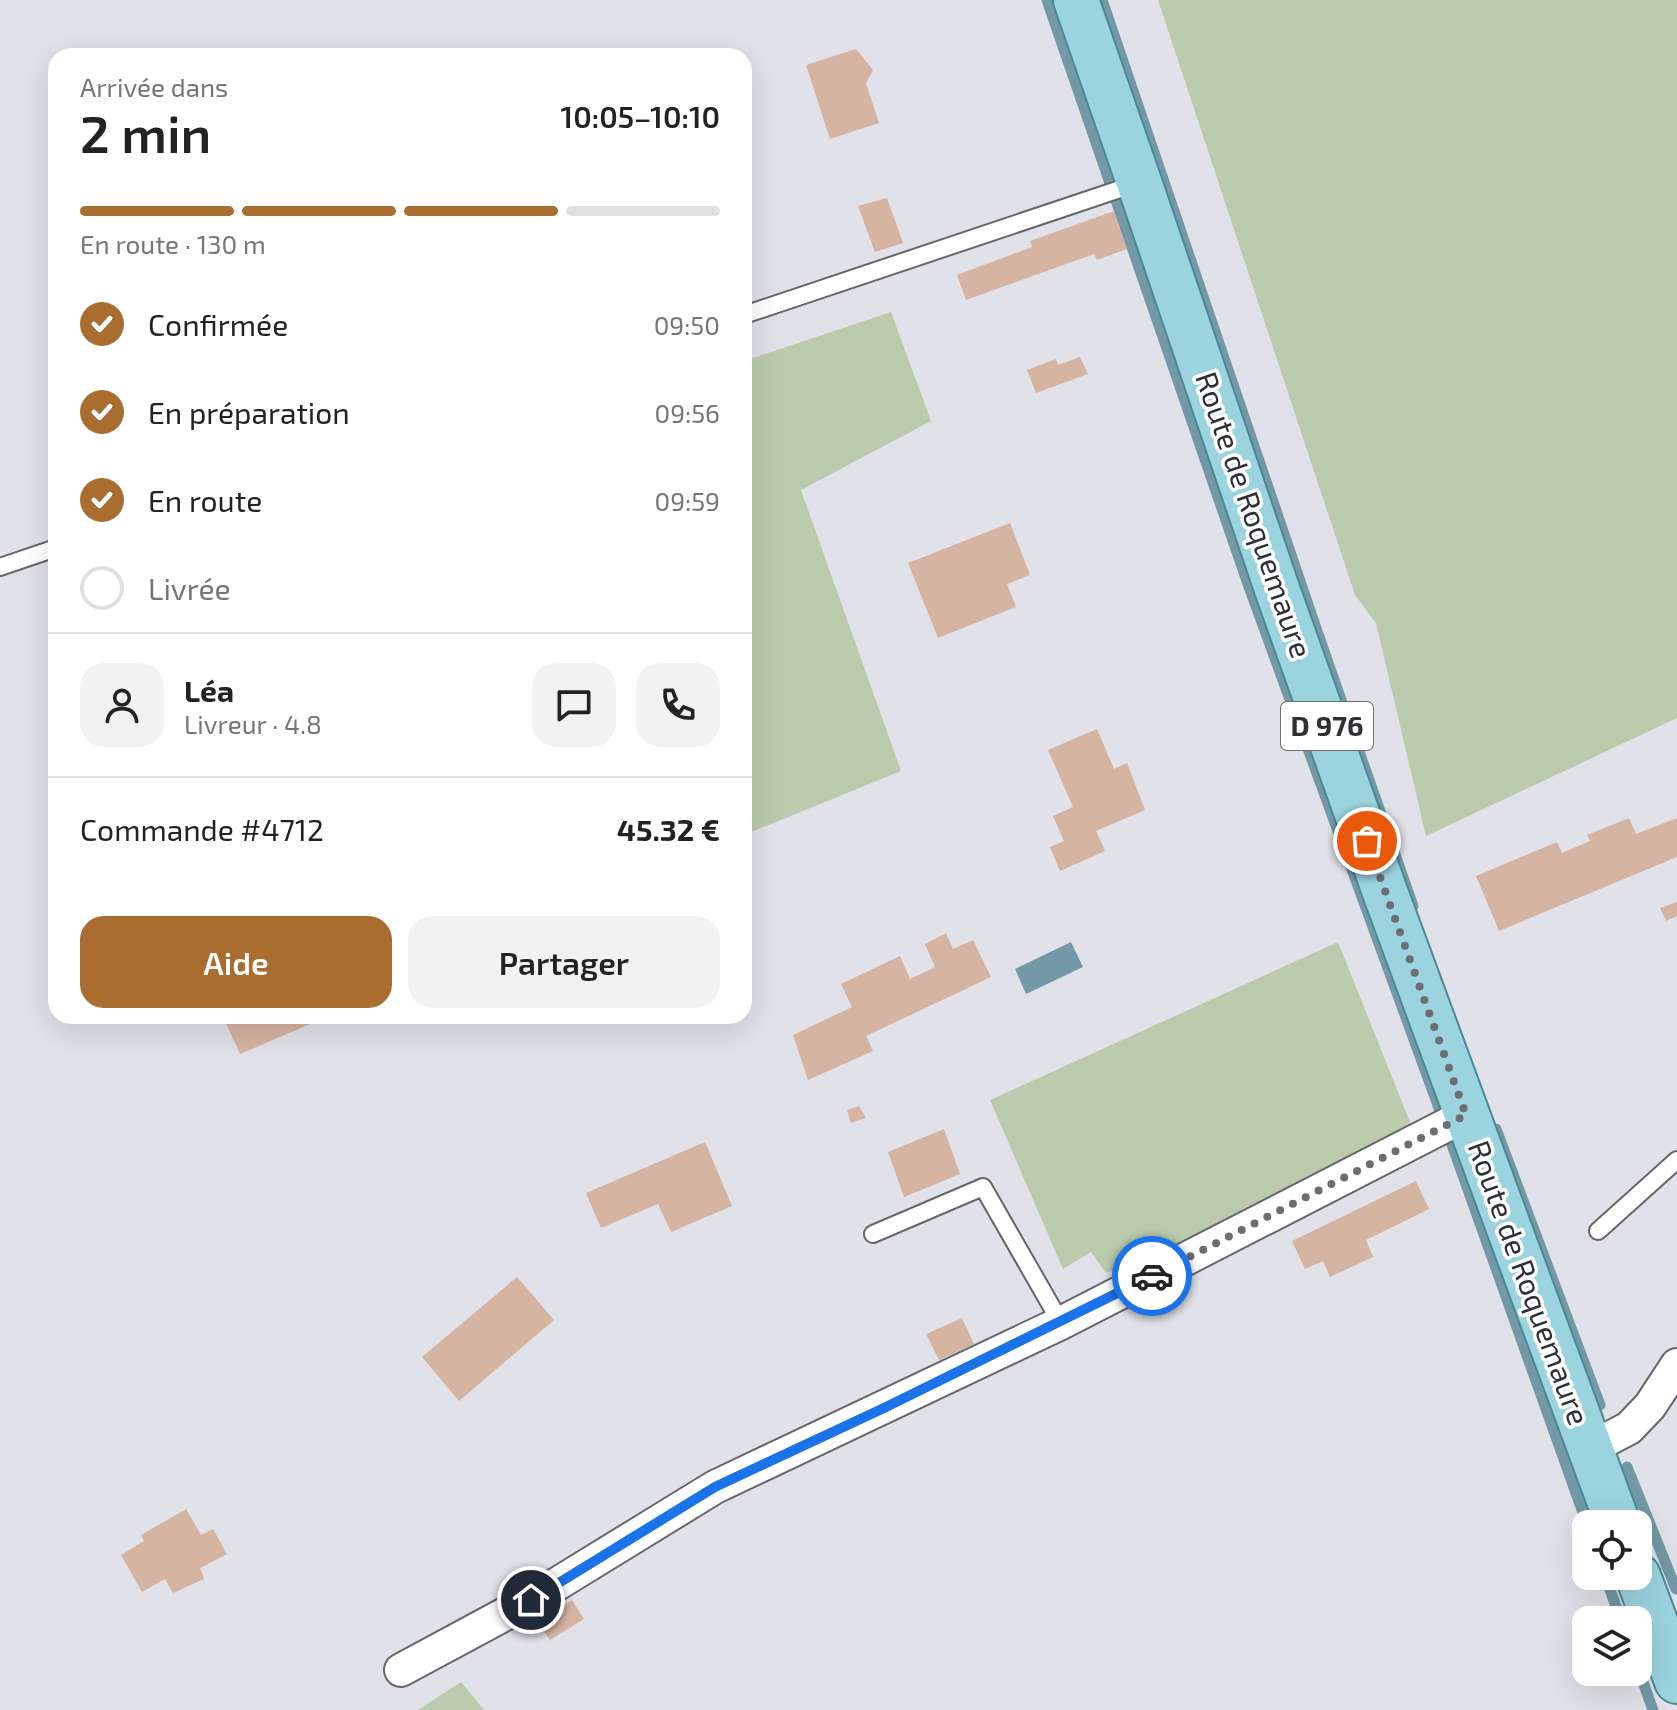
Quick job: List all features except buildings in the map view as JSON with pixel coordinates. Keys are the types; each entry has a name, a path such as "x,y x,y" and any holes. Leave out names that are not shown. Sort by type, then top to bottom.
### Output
{"main road":[{"name":"Route de Roquemaure","path":"1076,0 1277,589 1466,1115 1613,1510"},
{"path":"1646,1590 1668,1626 1677,1681"}],"street":[{"path":"401,1670 531,1600 715,1487 1061,1323 1466,1115"},
{"path":"1589,1449 1629,1428 1650,1406 1677,1365"}],"lane":[{"path":"752,312 1139,182"},
{"path":"0,567 48,551"},
{"path":"1598,1231 1677,1160"},
{"path":"873,1234 983,1187 1061,1323"}],"green space":[{"path":"1158,0 1677,0 1677,718 1426,836 1376,623 1355,595"},
{"path":"891,312 931,421 801,490 901,771 752,832 752,358"},
{"path":"1338,942 1414,1132 1181,1251 1106,1273 1091,1252 1063,1269 990,1100"},
{"path":"461,1682 484,1710 418,1710"}],"water":[{"path":"1071,942 1083,967 1026,994 1015,969"}],"waterway":[{"path":"1047,0 1248,584 1582,1510"},
{"path":"1102,0 1413,906"},
{"path":"1496,1129 1600,1405"},
{"path":"1627,1467 1676,1589"},
{"path":"1610,1590 1616,1606"},
{"path":"1644,1686 1653,1710"}],"way so far":[{"path":"1152,1276 1466,1115 1367,841"}],"route":[{"path":"531,1600 715,1487 1061,1323 1152,1276"}]}
